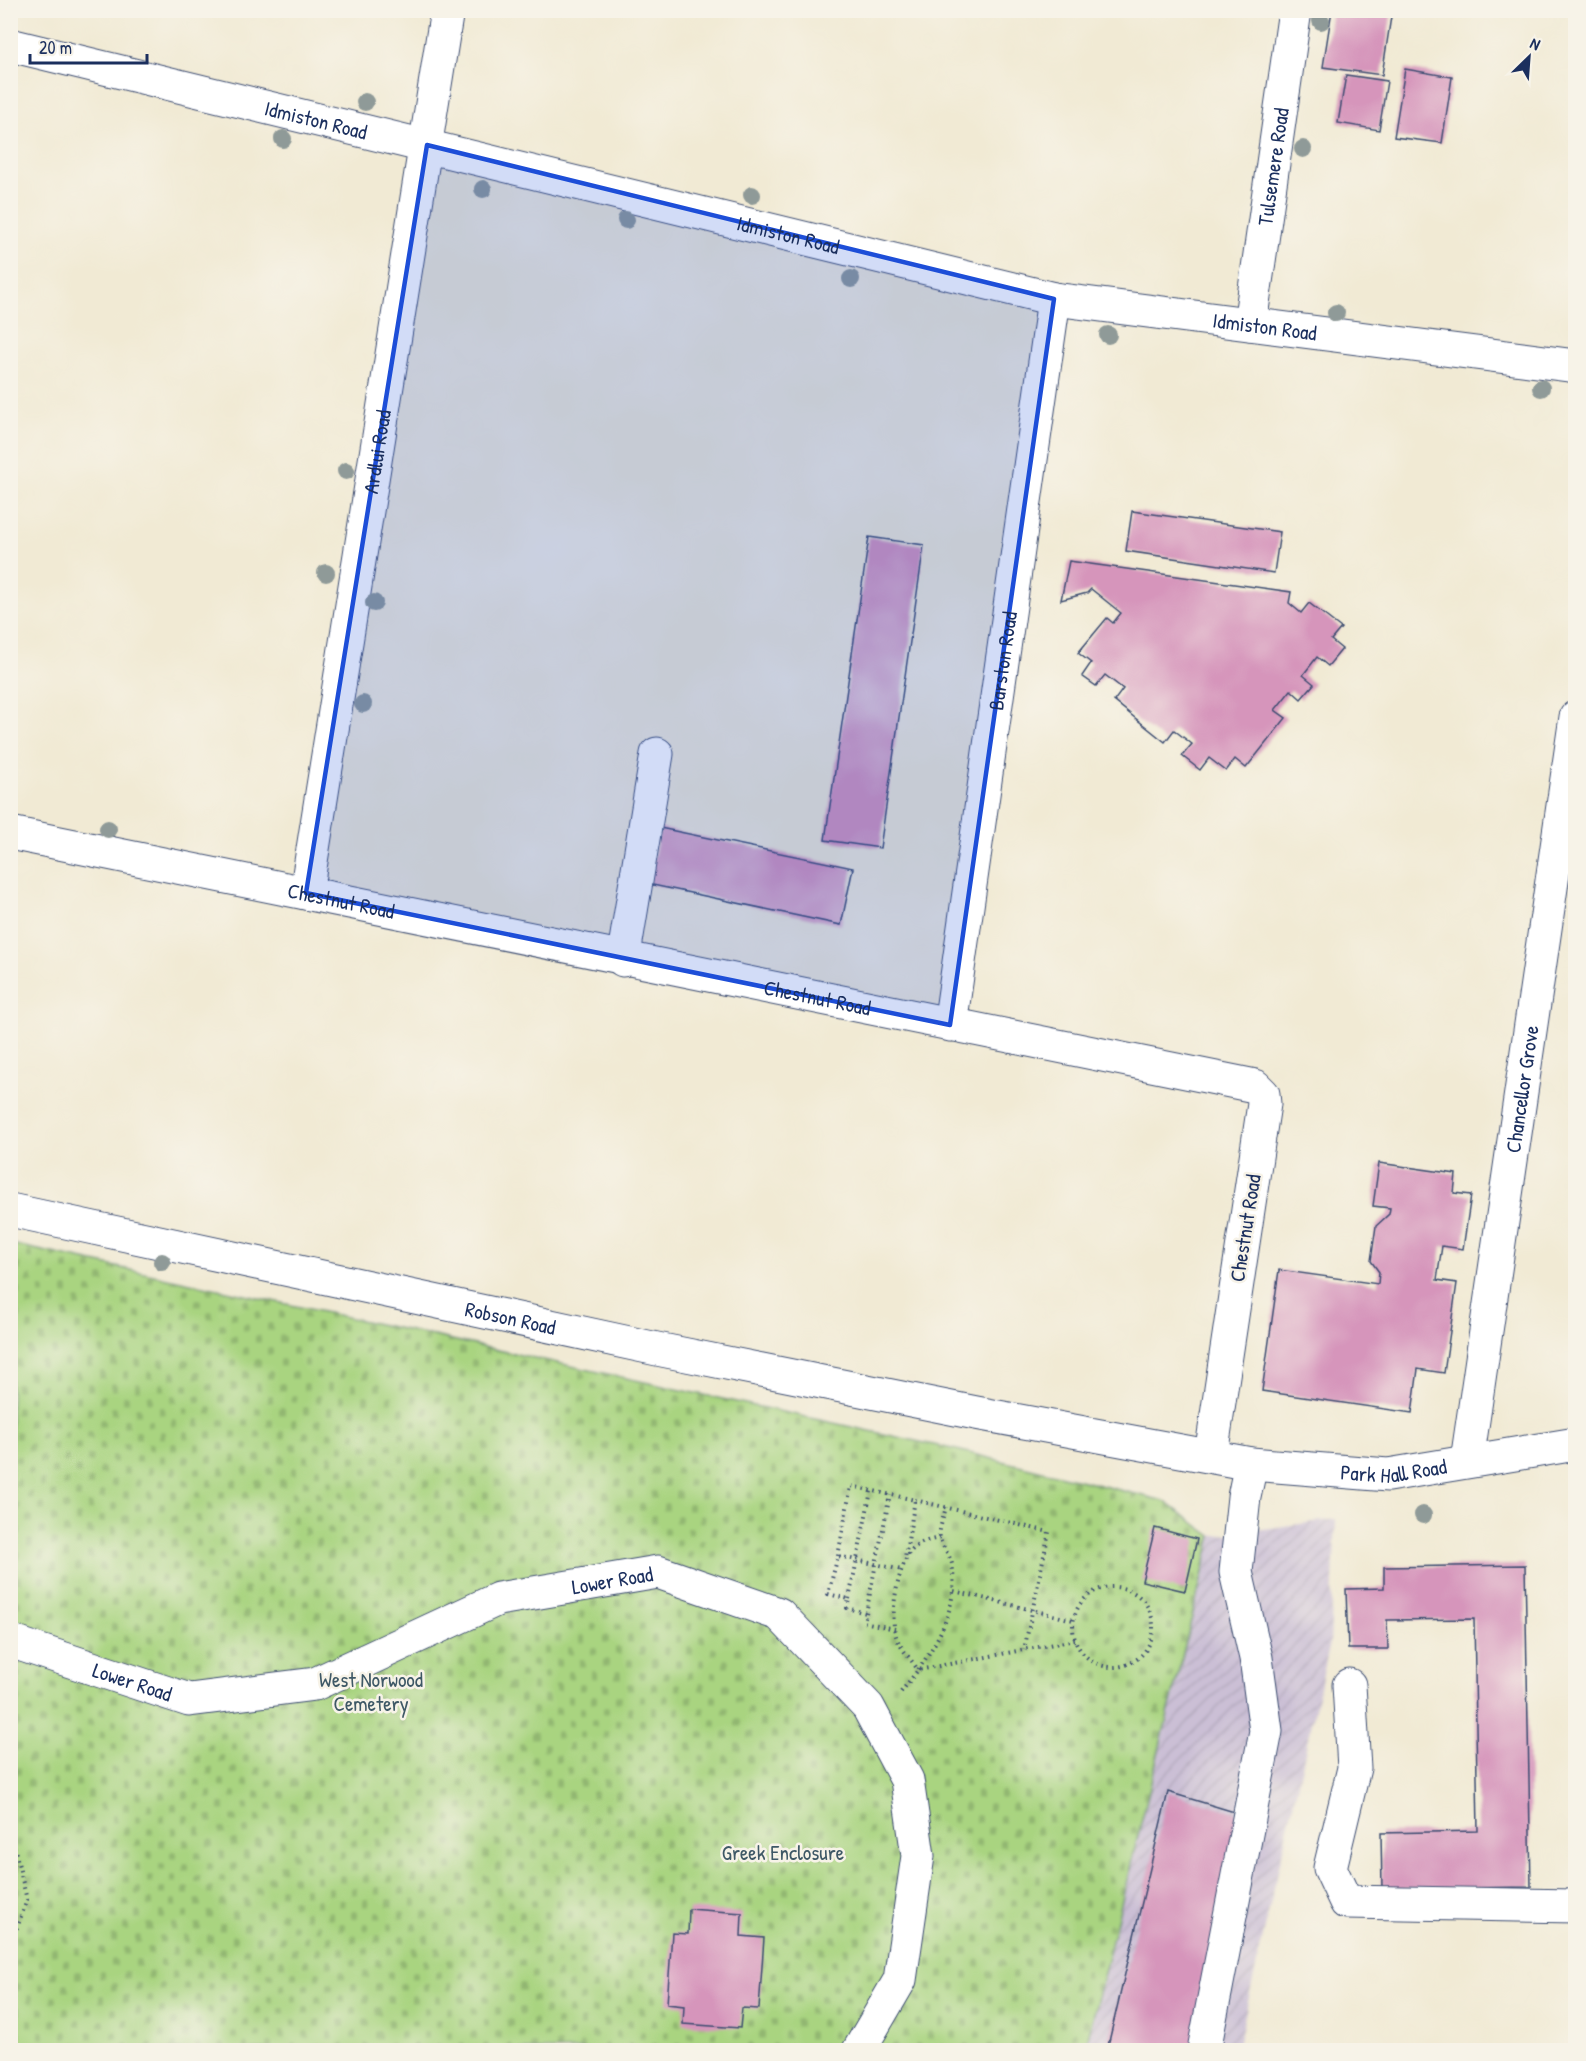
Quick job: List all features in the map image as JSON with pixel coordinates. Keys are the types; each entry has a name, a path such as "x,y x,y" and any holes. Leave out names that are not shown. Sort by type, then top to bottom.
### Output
{"street":[{"name":"Ardlui Road","path":"306,893 447,10"},
{"name":"Tulsemere Road","path":"1250,324 1295,10"},
{"name":"Idmiston Road","path":"10,45 1054,299 1575,366"},
{"name":"Barston Road","path":"950,1025 1054,299"},
{"name":"Chancellor Grove","path":"1467,1461 1575,717"},
{"path":"623,960 657,754"},
{"name":"Chestnut Road","path":"10,834 306,893 623,960 1255,1086 1263,1094 1264,1104 1211,1455"},
{"name":"Robson Road","path":"10,1210 668,1351 1012,1419 1211,1455"},
{"name":"Park Hall Road","path":"1211,1455 1251,1464 1388,1475 1575,1444"},
{"path":"1204,2050 1266,1731 1256,1658 1236,1572 1244,1497 1251,1464"},
{"name":"Lower Road","path":"10,1641 189,1700 315,1684 498,1599 658,1572 779,1614 868,1707 907,1780 918,1856 900,1980 860,2050"},
{"path":"1349,1685 1354,1767 1330,1868 1346,1902 1575,1906"}],"path":[{"path":"849,1599 828,1594 838,1556 851,1486 1049,1532 1024,1650"},
{"path":"866,1613 847,1608 871,1491"},
{"path":"890,1495 864,1622 895,1629"},
{"path":"915,1500 896,1601 895,1629 901,1647 918,1670"},
{"path":"873,1716 900,1694 934,1647 948,1619 954,1591 952,1561 940,1538 946,1507"},
{"path":"904,1562 921,1542 940,1538"},
{"path":"838,1556 902,1570"},
{"path":"1111,1587 1125,1589 1146,1605 1152,1617 1153,1631 1150,1644 1142,1655 1131,1663 1118,1667 1104,1666 1092,1661 1082,1652 1075,1640 1073,1620 1078,1607 1086,1597 1098,1590 1111,1587"},
{"path":"954,1591 1073,1620"},
{"path":"918,1670 1075,1640"},
{"path":"10,1829 27,1900 10,1947"}],"highlighted area":[{"path":"427,145 1054,299 950,1025 306,893"}],"shaded area":[{"path":"1336,1519 1330,1643 1237,2050 1085,2050 1212,1536"}],"green space":[{"name":"West Norwood Cemetery","path":"11,1244 957,1450 1164,1501 1212,1536 1085,2050 11,2050"}],"building":[{"path":"1332,10 1392,10 1382,75 1323,67"},
{"path":"1405,69 1452,77 1442,143 1394,137"},
{"path":"1346,75 1387,81 1379,130 1338,123"},
{"path":"1132,511 1280,532 1274,573 1126,551"},
{"path":"869,537 924,545 880,848 825,840"},
{"path":"1069,561 1291,592 1289,603 1301,613 1309,603 1341,628 1331,640 1342,649 1328,666 1317,657 1303,675 1314,684 1301,699 1291,690 1275,710 1286,718 1246,768 1235,759 1226,771 1209,758 1200,770 1182,756 1192,744 1174,730 1165,742 1114,701 1123,689 1105,675 1096,686 1082,676 1091,663 1078,653 1107,618 1113,623 1121,613 1091,589 1087,593 1061,600"},
{"path":"660,828 853,868 841,925 648,884"},
{"path":"1379,1163 1456,1174 1454,1193 1471,1195 1463,1249 1442,1246 1437,1280 1457,1283 1444,1373 1418,1369 1412,1413 1262,1391 1279,1270 1378,1284 1379,1272 1371,1261 1376,1226 1389,1214 1390,1208 1373,1206"},
{"path":"1155,1528 1197,1539 1185,1591 1142,1581"},
{"path":"1525,1565 1531,1887 1382,1889 1381,1833 1478,1831 1474,1619 1387,1620 1388,1649 1348,1649 1346,1589 1384,1588 1384,1567"},
{"path":"1168,1792 1241,1814 1192,2050 1107,2050"},
{"path":"689,1909 742,1913 741,1936 764,1938 759,2009 742,2008 740,2028 683,2024 684,2006 667,2004 672,1933 688,1934"}],"park label":[{"name":"Greek Enclosure","path":"783,1852"}]}
